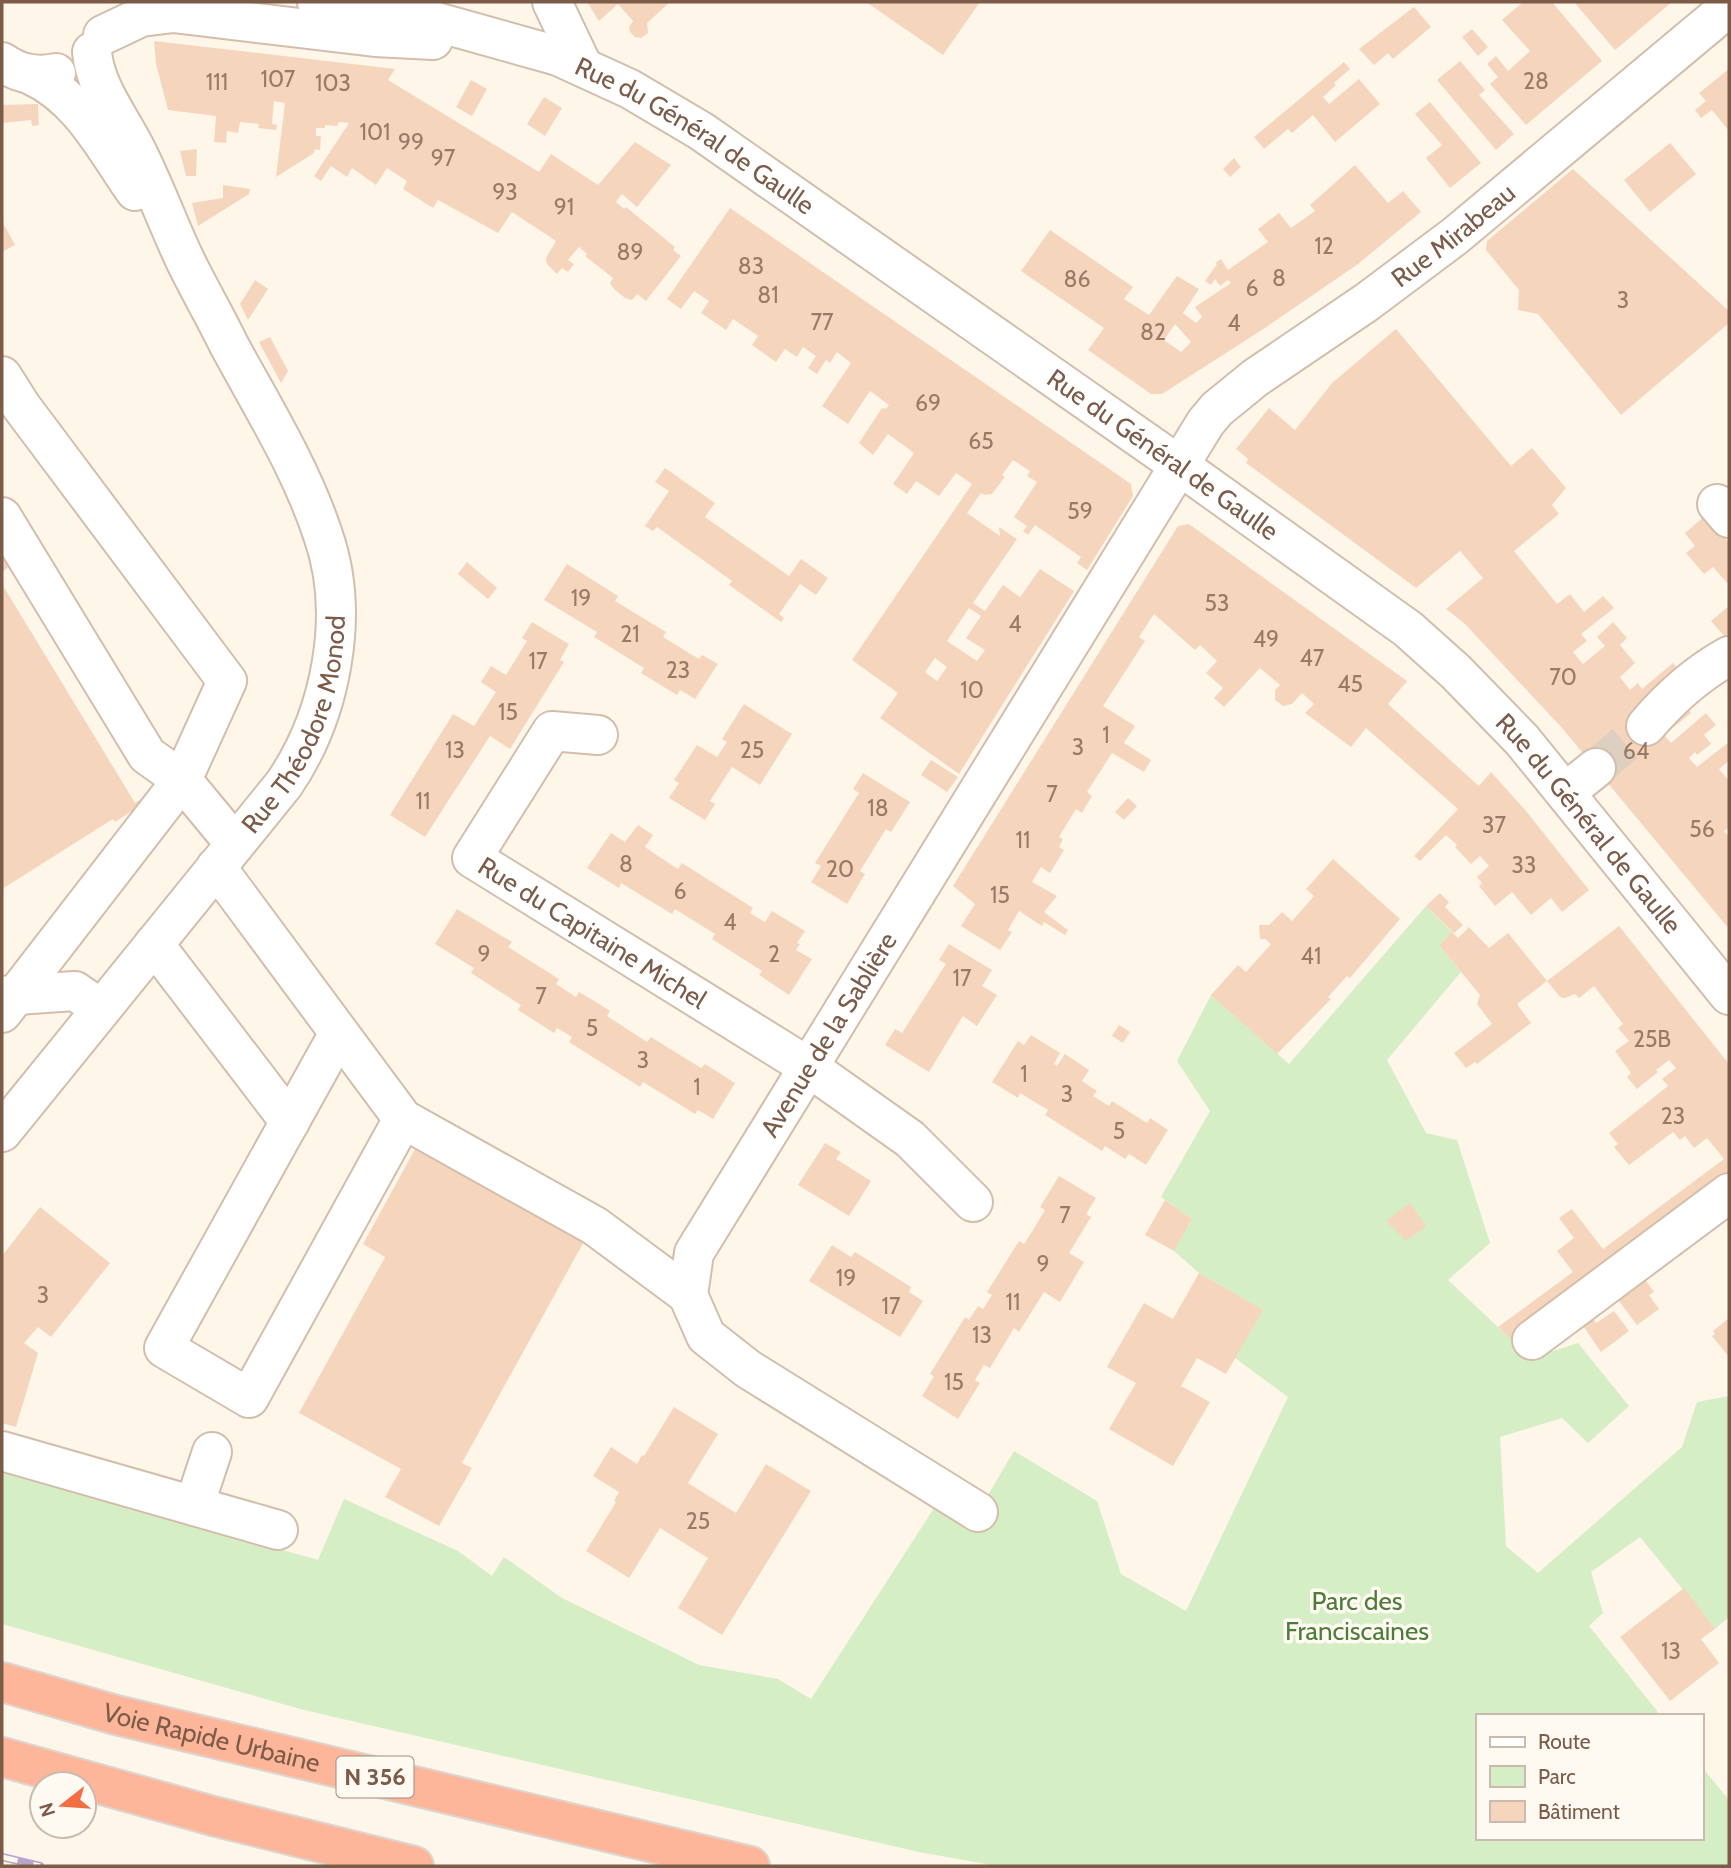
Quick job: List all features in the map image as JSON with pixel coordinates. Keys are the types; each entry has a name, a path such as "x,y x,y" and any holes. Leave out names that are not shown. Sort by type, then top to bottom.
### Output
{"highway":[{"name":"Voie Rapide Urbaine","path":"2,1682 116,1715 750,1866"},
{"path":"2,1757 213,1816 414,1866"}],"street":[{"name":"Rue du Général de Gaulle","path":"317,2 406,15 545,52 582,65 653,102 701,131 1180,466 1408,629 1483,699 1566,792 1729,995"},
{"path":"552,2 582,65"},
{"name":"Rue Mirabeau","path":"1180,466 1206,422 1237,392 1367,302 1455,236 1729,7"},
{"name":"Rue du Général de Gaulle","path":"16,68 60,73 78,65 101,30 141,17 173,13 402,39 498,40"},
{"name":"Rue Théodore Monod","path":"2,1132 291,774 316,722 330,669 333,645 334,584 324,537 306,492 186,261 140,156 100,83 101,30"},
{"name":"Rue Théodore Monod","path":"16,68 58,89 81,114 186,261"},
{"path":"2,376 21,406 227,681 182,780 4,999 2,1043"},
{"name":"Avenue de la Sablière","path":"688,1295 694,1254 807,1066 1180,466"},
{"path":"2,517 147,755 182,780 226,856 339,1033 402,1119 577,1215 688,1295 706,1336 748,1369 978,1512"},
{"path":"1646,726 1660,709 1681,691 1712,665 1729,656"},
{"name":"Rue du Capitaine Michel","path":"598,735 552,731 472,858 807,1066"},
{"path":"1566,792 1595,768"},
{"path":"154,944 290,1122"},
{"path":"4,999 75,991 101,1009"},
{"path":"339,1033 164,1348 249,1398 402,1119"},
{"path":"807,1066 910,1139 973,1202"},
{"path":"1532,1340 1729,1193"},
{"path":"2,1451 278,1531"},
{"path":"194,1506 212,1452"}],"green space":[{"name":"Parc des Franciscaines","path":"1426,906 1452,932 1439,945 1461,972 1387,1060 1426,1133 1457,1140 1490,1243 1448,1280 1518,1346 1535,1357 1578,1343 1629,1406 1588,1443 1562,1418 1500,1437 1506,1546 1538,1573 1682,1447 1697,1402 1729,1396 1729,1617 1715,1629 1640,1537 1591,1572 1603,1613 1589,1626 1659,1714 1476,1714 1476,1840 1703,1840 1703,1768 1729,1800 1729,1866 997,1866 919,1852 304,1710 2,1624 2,1470 318,1560 344,1499 458,1551 492,1576 504,1557 562,1598 699,1665 778,1679 811,1699 936,1505 978,1512 1014,1451 1097,1501 1121,1574 1186,1611 1288,1397 1235,1358 1262,1310 1199,1273 1174,1251 1192,1219 1161,1197 1210,1111 1177,1061 1211,995 1289,1064"}],"building":[{"path":"587,2 670,2 647,23 648,33 641,38 630,32 629,27 633,21 618,4 599,21"},
{"path":"866,2 980,2 943,55"},
{"path":"1523,2 1552,2 1602,61 1526,125 1490,84 1498,77 1487,64 1496,56 1508,71 1530,51 1502,20"},
{"path":"1574,2 1672,2 1615,50"},
{"path":"1414,7 1431,27 1393,59 1388,53 1374,65 1359,49"},
{"path":"1472,29 1488,47 1478,56 1462,37"},
{"path":"154,41 395,69 388,80 539,172 551,154 598,185 635,142 671,165 637,207 622,194 616,202 675,247 673,250 681,256 646,301 637,294 632,300 613,288 610,283 613,278 585,256 587,254 579,247 568,260 574,264 568,272 562,268 557,274 547,264 546,258 556,241 512,212 498,233 438,200 433,208 403,189 407,181 387,168 376,185 352,168 347,177 331,166 321,181 314,176 349,123 339,122 337,126 325,125 325,128 316,128 316,136 321,136 320,150 315,149 314,153 276,177 285,103 274,101 272,124 277,125 276,130 258,128 259,124 240,122 238,133 227,131 226,143 214,142 216,116 168,110 156,64"},
{"path":"1460,61 1485,90 1479,95 1514,134 1496,150 1437,80"},
{"path":"1344,62 1350,69 1323,97 1329,104 1359,79 1380,104 1335,142 1313,115 1292,133 1288,129 1264,149 1254,137"},
{"path":"1729,69 1729,131 1712,110 1701,118 1695,110 1706,101 1699,93"},
{"path":"471,80 487,89 472,116 456,107"},
{"path":"544,97 562,108 545,136 527,124"},
{"path":"1430,102 1481,163 1450,188 1426,158 1442,145 1415,114"},
{"path":"38,104 39,125 32,126 31,120 2,123 2,105"},
{"path":"1670,143 1696,174 1650,212 1624,180"},
{"path":"197,149 196,176 186,176 180,151"},
{"path":"1234,158 1241,167 1230,177 1223,169"},
{"path":"1355,165 1388,203 1403,191 1421,212 1358,264 1162,394 1151,394 1088,350 1104,328 1021,271 1050,230 1133,287 1124,299 1149,315 1177,276 1199,289 1183,313 1196,323 1202,317 1195,307 1231,283 1228,280 1220,286 1215,279 1211,285 1205,281 1217,264 1215,263 1221,259 1228,270 1268,242 1258,229 1279,213 1291,228 1315,211 1310,205","holes":["1175,324 1191,342 1181,352 1164,340"]},
{"path":"1573,169 1729,311 1729,323 1621,415 1538,314 1518,310 1519,290 1486,250 1487,241"},
{"path":"223,185 250,189 249,194 198,226 192,203 223,198"},
{"path":"730,208 1131,484 1133,496 1087,570 1077,563 1081,557 1035,525 1028,535 1023,531 1027,526 1014,517 1037,482 1027,476 1030,471 1013,460 1002,475 1005,477 992,494 981,493 967,513 1000,536 999,527 1017,539 973,603 985,611 1003,585 1020,597 1040,569 1074,591 959,774 880,718 898,693 852,660 972,484 956,473 939,496 916,481 907,494 893,484 914,453 888,434 873,455 859,443 882,408 886,409 889,405 870,391 848,424 822,406 851,363 837,352 830,363 826,360 817,374 808,368 816,356 803,347 797,357 785,349 776,362 752,345 758,336 733,319 726,330 701,313 709,301 694,291 681,309 667,299","holes":["969,608 981,616 966,638 985,650 977,661 947,641","935,658 947,667 937,681 925,672"]},
{"path":"2,221 15,245 2,252"},
{"path":"255,280 268,289 248,320 240,304"},
{"path":"1396,329 1511,466 1532,448 1566,488 1552,505 1559,514 1514,551 1557,604 1570,594 1584,612 1603,596 1614,608 1581,634 1587,641 1573,652 1583,664 1605,646 1597,637 1613,622 1627,638 1620,645 1635,663 1620,677 1630,690 1638,683 1642,689 1673,663 1684,675 1684,704 1691,713 1664,735 1671,743 1706,713 1716,725 1704,735 1711,744 1689,758 1697,767 1729,742 1729,761 1719,769 1729,781 1729,827 1724,831 1729,837 1729,929 1562,728 1464,623 1446,609 1483,578 1460,551 1416,588 1246,463 1248,459 1236,449 1269,408 1295,430 1332,383"},
{"path":"270,337 288,371 281,383 259,342"},
{"path":"665,468 715,503 705,517 789,576 801,559 828,578 816,595 800,584 779,614 784,618 781,622 729,585 732,581 657,527 653,531 645,526 669,491 655,482"},
{"path":"1706,515 1729,543 1729,585 1713,567 1704,574 1686,553 1695,546 1685,533"},
{"path":"1189,524 1407,681 1388,704 1479,786 1491,772 1589,890 1562,912 1551,898 1531,915 1512,892 1495,906 1479,886 1482,883 1477,877 1489,866 1480,856 1471,864 1446,835 1420,861 1414,856 1458,809 1366,728 1351,747 1305,713 1314,704 1302,693 1292,704 1283,706 1275,700 1275,690 1280,685 1260,668 1224,707 1214,698 1223,688 1206,673 1217,661 1200,645 1195,650 1154,614 1139,637 1145,641 1103,706 1135,726 1124,743 1151,760 1144,772 1112,753 1087,792 1092,796 1082,813 1076,809 1059,837 1063,839 1059,847 1064,850 1050,873 1041,867 1032,882 1057,896 1044,912 1068,930 1065,935 1044,922 1042,926 1019,911 1008,930 1012,932 1000,950 961,926 975,904 953,886 1178,526"},
{"path":"2,555 9,567 2,572"},
{"path":"467,562 497,588 488,599 458,574"},
{"path":"567,564 618,596 615,601 666,632 663,637 699,659 702,655 718,664 695,699 680,690 677,695 641,673 644,668 594,637 597,632 544,600"},
{"path":"2,584 135,803 141,799 143,804 115,822 113,819 2,889"},
{"path":"1729,606 1729,633 1725,637 1711,621"},
{"path":"532,622 569,644 560,660 564,662 510,749 490,736 425,837 390,815 453,714 474,726 496,692 481,682 491,666 506,675 527,641 522,638"},
{"path":"744,704 792,734 760,785 732,767 710,801 715,804 705,820 669,798 679,783 674,780 697,745 717,757 727,742 722,739"},
{"path":"931,760 958,777 947,792 921,775"},
{"path":"863,773 910,802 891,832 886,829 860,871 865,874 847,904 811,882 821,866 815,863 859,793 853,789"},
{"path":"1128,798 1137,806 1124,820 1115,812"},
{"path":"638,825 653,835 645,847 678,869 682,863 753,908 750,913 765,922 772,911 805,931 796,950 812,959 789,995 759,975 762,971 712,939 715,934 675,909 672,914 621,883 619,888 587,868 611,833 625,842"},
{"path":"1333,859 1400,919 1350,978 1347,976 1328,997 1331,999 1277,1054 1211,995 1238,965 1246,972 1271,944 1260,939 1259,925 1269,925 1282,912 1292,921 1314,896 1306,889"},
{"path":"1440,893 1449,902 1445,907 1463,925 1454,933 1426,906"},
{"path":"457,909 512,942 508,947 559,979 556,984 576,997 579,992 596,1002 610,1011 607,1016 647,1042 651,1037 701,1068 705,1064 735,1083 713,1119 698,1110 695,1114 643,1082 640,1087 569,1042 572,1037 557,1028 554,1033 518,1010 521,1005 471,973 474,968 435,944"},
{"path":"1619,926 1729,1064 1729,1188 1518,1346 1498,1327 1573,1272 1557,1251 1574,1238 1559,1218 1572,1209 1603,1249 1724,1159 1707,1138 1694,1148 1685,1136 1680,1140 1673,1132 1629,1165 1614,1147 1618,1144 1609,1133 1668,1086 1662,1079 1676,1068 1669,1060 1637,1089 1627,1077 1631,1073 1615,1051 1629,1041 1618,1028 1623,1024 1594,986 1579,998 1575,994 1565,998 1560,997 1547,981"},
{"path":"1469,927 1489,948 1508,933 1547,981 1517,1004 1531,1023 1477,1064 1475,1062 1466,1068 1454,1053 1492,1024 1477,1004 1480,995 1439,945 1452,932 1458,938"},
{"path":"949,944 992,970 982,986 997,995 977,1026 963,1016 929,1072 885,1045 895,1029 902,1033 946,964 939,960"},
{"path":"1119,1025 1130,1032 1123,1043 1112,1036"},
{"path":"1031,1035 1060,1053 1054,1064 1057,1066 1065,1054 1089,1070 1082,1081 1097,1091 1093,1096 1109,1106 1112,1101 1147,1123 1150,1118 1168,1130 1146,1165 1129,1154 1125,1159 1105,1146 1102,1151 1045,1115 1048,1110 1020,1093 1018,1098 992,1082 1018,1041 1024,1045"},
{"path":"420,1140 587,1236 462,1463 472,1468 439,1526 385,1497 401,1469 299,1413 385,1257 363,1244"},
{"path":"825,1143 841,1152 836,1159 871,1181 849,1216 798,1185"},
{"path":"1059,1176 1096,1198 1086,1214 1091,1217 1069,1253 1084,1262 1060,1302 1044,1292 1019,1332 1014,1328 990,1368 984,1365 975,1380 980,1383 958,1419 922,1396 934,1376 930,1374 965,1317 969,1320 978,1306 983,1309 992,1295 987,1292 1019,1241 1024,1244 1033,1230 1045,1210 1040,1207"},
{"path":"1165,1200 1192,1219 1174,1251 1145,1235"},
{"path":"1410,1203 1426,1226 1406,1241 1386,1221"},
{"path":"40,1207 110,1263 51,1337 38,1327 24,1343 38,1353 16,1427 2,1423 2,1256"},
{"path":"832,1245 851,1257 855,1252 911,1287 909,1292 923,1301 900,1337 809,1281"},
{"path":"1199,1273 1263,1310 1226,1374 1197,1358 1181,1386 1210,1402 1173,1466 1109,1429 1136,1383 1107,1367 1144,1303 1173,1319"},
{"path":"1621,1281 1629,1293 1646,1281 1654,1292 1649,1295 1659,1309 1637,1325 1610,1289"},
{"path":"1588,1309 1596,1323 1614,1311 1629,1331 1601,1352 1577,1317"},
{"path":"1729,1318 1729,1357 1712,1336 1715,1334 1713,1331"},
{"path":"674,1407 718,1434 688,1483 736,1513 766,1464 811,1491 722,1635 678,1608 708,1558 660,1528 629,1578 586,1551 616,1502 614,1501 619,1492 593,1476 611,1447 637,1464"},
{"path":"1684,1588 1715,1629 1701,1639 1719,1663 1670,1701 1620,1637"}],"tunnel":[{"path":"1596,768 1646,726"}],"railway":[{"path":"2,1857 40,1866"}]}
